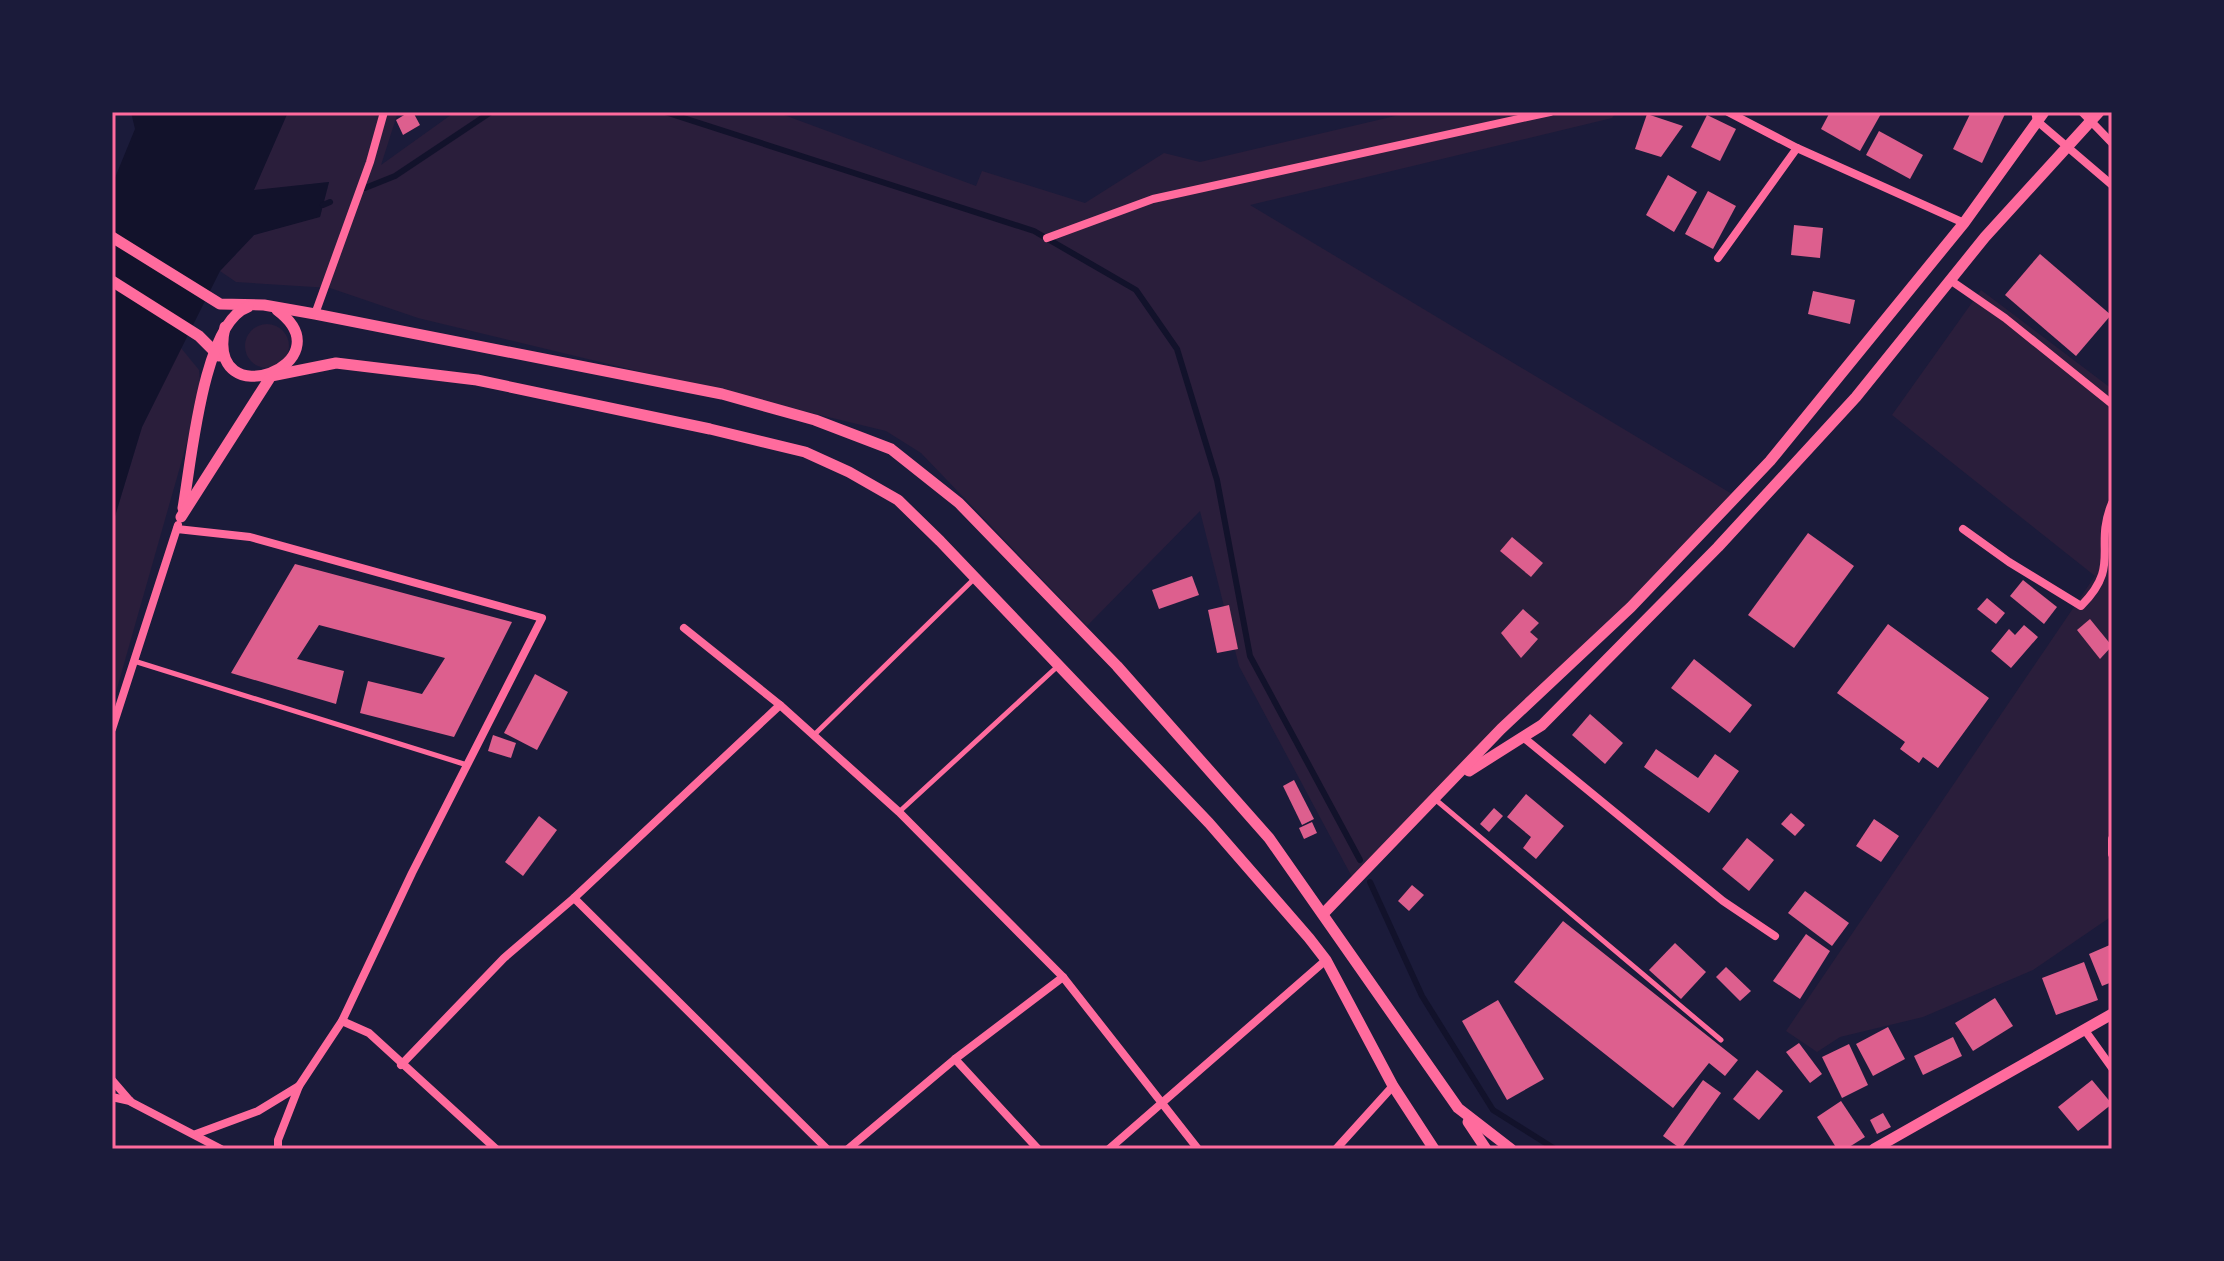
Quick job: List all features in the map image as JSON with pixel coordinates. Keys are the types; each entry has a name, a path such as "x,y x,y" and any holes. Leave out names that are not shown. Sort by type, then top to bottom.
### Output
{"street":[{"path":"315,314 370,162 384,112"},
{"path":"1047,238 1153,199 1550,112"},
{"path":"1728,112 1797,148 1964,223"},
{"path":"2082,112 2095,117 2112,143"},
{"path":"1324,913 1501,729 1631,607 1770,461 1964,223 2039,115 2068,148 2112,185"},
{"path":"1455,780 1542,725 1718,547 1856,397 1950,280 2095,117"},
{"path":"1718,258 1797,148"},
{"path":"112,237 220,304 264,305 315,314 722,394 815,420 891,449 959,503 1117,666 1269,838 1486,1149"},
{"path":"1950,280 2005,318 2112,404"},
{"path":"112,281 199,336 237,370 259,378 336,363 477,380 805,452 898,500 976,577 1209,823 1326,960 1393,1086 1434,1149"},
{"path":"112,729 181,517 214,352 225,327 241,310 264,305 285,316 295,338 290,361 271,376 181,517"},
{"path":"225,327 224,351 237,370"},
{"path":"1963,529 2022,571 2081,606 2099,588 2106,568 2103,535 2112,503"},
{"path":"177,529 250,537 542,618 342,1021 299,1086 278,1140 278,1149"},
{"path":"684,628 780,705 899,812 1063,977 1161,1106 1198,1149"},
{"path":"401,1065 504,958 574,898 780,705"},
{"path":"1523,737 1723,901 1775,936"},
{"path":"2112,839 2112,854"},
{"path":"574,898 827,1149"},
{"path":"1109,1149 1326,960"},
{"path":"848,1149 955,1059 1063,977"},
{"path":"1874,1149 1894,1144 2112,1014"},
{"path":"342,1021 369,1033 496,1149"},
{"path":"2084,1029 2112,1068"},
{"path":"955,1059 1038,1149"},
{"path":"112,1080 131,1102"},
{"path":"196,1134 258,1111 299,1086"},
{"path":"1336,1149 1393,1086"},
{"path":"112,1097 131,1102 221,1149"},
{"path":"1458,1108 1511,1149"}],"lane":[{"path":"814,735 976,577"},
{"path":"134,661 467,765"},
{"path":"899,812 1060,665"},
{"path":"1436,800 1721,1040"}],"shaded area":[{"path":"131,112 288,112 254,190 329,182 320,217 254,235 220,271 142,427 112,526 112,185 135,129"},
{"path":"288,112 398,112 381,165 455,112 776,112 976,186 982,171 1085,203 1164,153 1200,162 1412,112 1616,112 1612,118 1250,205 1737,497 1352,877 1239,666 1200,511 1087,626 921,453 886,431 418,318 330,288 236,282 220,271 254,235 320,216 329,182 253,191"},
{"path":"1981,290 2112,389 2112,916 2033,970 1923,1017 1840,1037 1817,1052 1786,1031 2095,576 1892,415"},
{"path":"267,324 282,331 289,346 282,361 267,368 252,361 245,346 252,331"},
{"path":"181,348 199,370 201,393 112,706 112,526 142,427"}],"building":[{"path":"413,112 420,125 403,135 396,120"},
{"path":"1830,112 1882,112 1860,151 1821,129"},
{"path":"1971,112 2005,114 1982,163 1953,149"},
{"path":"1647,114 1683,126 1661,157 1635,149"},
{"path":"1707,115 1736,129 1720,161 1691,147"},
{"path":"1879,131 1923,155 1910,179 1866,155"},
{"path":"1668,175 1697,192 1674,232 1646,215"},
{"path":"1708,191 1736,206 1713,249 1685,234"},
{"path":"1794,225 1823,228 1820,258 1791,255"},
{"path":"2040,254 2111,315 2076,356 2005,295"},
{"path":"1813,291 1855,300 1850,324 1808,314"},
{"path":"1808,533 1854,566 1794,648 1748,615"},
{"path":"1512,537 1543,563 1531,577 1500,551"},
{"path":"295,564 512,622 454,737 360,713 368,681 422,694 445,658 319,625 297,659 344,671 336,704 231,673"},
{"path":"1192,576 1199,595 1159,609 1152,590"},
{"path":"2023,580 2057,607 2044,624 2010,596"},
{"path":"1987,598 2005,613 1996,624 1977,609"},
{"path":"1229,605 1238,649 1217,653 1208,610"},
{"path":"1523,609 1539,623 1530,632 1538,639 1521,658 1501,633"},
{"path":"2090,619 2112,646 2100,659 2077,630"},
{"path":"1888,624 1989,698 1938,768 1923,757 1919,763 1900,749 1905,742 1837,693"},
{"path":"2024,625 2038,637 2011,668 1991,651 2009,629 2015,635"},
{"path":"1694,659 1752,705 1730,733 1671,688"},
{"path":"535,674 568,692 537,750 504,733"},
{"path":"1590,714 1623,743 1605,764 1572,735"},
{"path":"493,735 516,743 511,758 488,751"},
{"path":"1656,749 1698,778 1715,754 1739,771 1709,813 1644,767"},
{"path":"1294,780 1314,819 1302,825 1283,786"},
{"path":"1526,794 1564,826 1536,859 1523,848 1531,837 1507,817"},
{"path":"1494,808 1503,816 1489,832 1480,824"},
{"path":"1791,813 1805,825 1795,836 1781,824"},
{"path":"539,816 557,830 523,876 505,862"},
{"path":"1874,819 1899,836 1881,862 1856,846"},
{"path":"1312,822 1317,833 1304,839 1299,828"},
{"path":"1747,838 1774,860 1749,891 1722,869"},
{"path":"1412,885 1424,895 1409,911 1398,901"},
{"path":"1805,891 1849,923 1832,946 1788,913"},
{"path":"1563,921 1738,1060 1725,1076 1709,1063 1673,1108 1514,982"},
{"path":"1806,934 1830,951 1800,999 1773,981"},
{"path":"1675,943 1706,972 1681,999 1649,970"},
{"path":"2112,944 2112,982 2102,986 2089,954"},
{"path":"2084,962 2098,1000 2056,1015 2042,978"},
{"path":"1726,967 1751,991 1740,1001 1716,977"},
{"path":"1995,998 2013,1026 1973,1051 1955,1023"},
{"path":"1498,1000 1544,1079 1507,1100 1462,1021"},
{"path":"1888,1027 1905,1059 1873,1076 1856,1044"},
{"path":"1953,1037 1962,1056 1923,1075 1914,1056"},
{"path":"1799,1043 1822,1074 1810,1083 1786,1052"},
{"path":"1849,1044 1868,1085 1842,1098 1822,1057"},
{"path":"1757,1070 1783,1091 1759,1120 1733,1099"},
{"path":"1703,1080 1721,1093 1681,1149 1663,1136"},
{"path":"2092,1080 2112,1104 2078,1131 2058,1107"},
{"path":"1841,1101 1865,1137 1846,1149 1837,1149 1817,1117"},
{"path":"1883,1113 1891,1127 1877,1134 1870,1120"}],"waterway":[{"path":"365,188 395,176 491,112"},
{"path":"665,112 1034,231 1136,290 1177,349 1217,480 1250,656 1360,860"},
{"path":"323,205 330,202"},
{"path":"1370,882 1422,996 1493,1110 1555,1149"}]}
